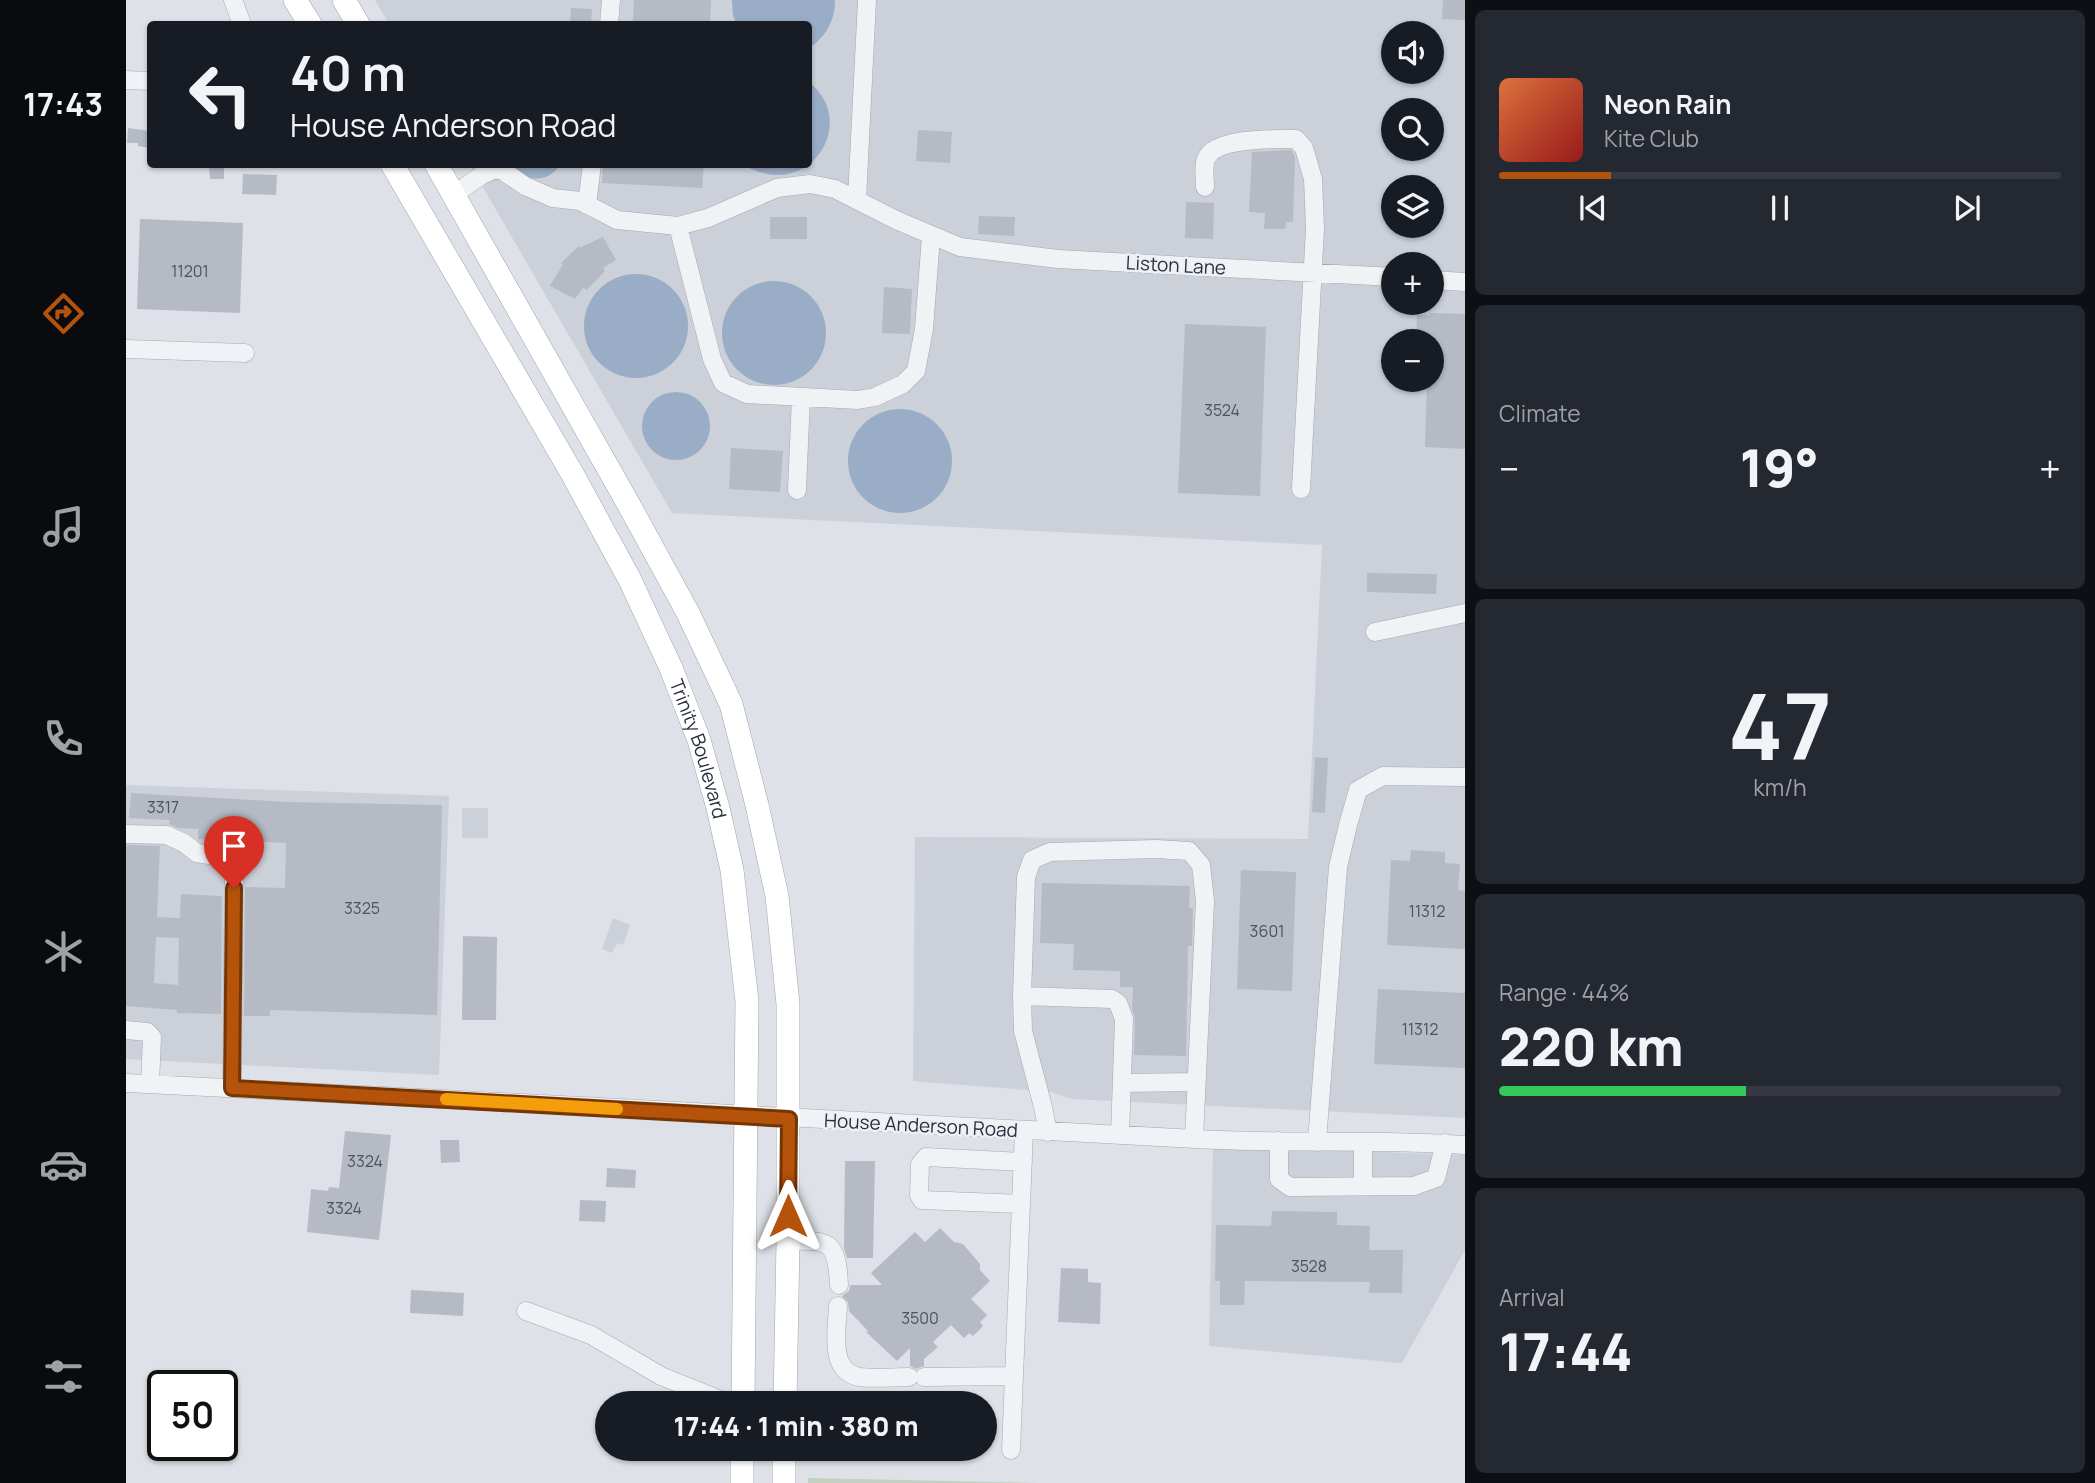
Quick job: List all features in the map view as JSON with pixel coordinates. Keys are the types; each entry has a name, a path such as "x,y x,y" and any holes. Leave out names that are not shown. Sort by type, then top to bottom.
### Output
{"main road":[{"path":"295,0 308,21"},
{"path":"344,0 356,21"},
{"name":"Trinity Boulevard","path":"393,168 573,475 630,580 671,668 699,740 732,870 747,1001 743,1391"},
{"name":"Trinity Boulevard","path":"438,168 688,613 731,704 777,896 788,1004 785,1391"},
{"path":"421,214 453,195"},
{"path":"742,1461 742,1483"},
{"path":"784,1461 784,1483"}],"street":[{"path":"233,0 241,21"},
{"path":"610,21 611,0"},
{"path":"857,199 867,0"},
{"path":"126,80 147,81"},
{"path":"1205,187 1205,161 1210,152 1229,144 1271,138 1296,139 1304,148 1313,179 1315,228 1301,489"},
{"path":"587,205 592,168"},
{"path":"453,195 495,169 553,198 580,201 617,220 678,226 708,219 777,188 810,184 835,189 931,236 924,329 916,371 902,384 875,397 858,400 747,394 723,383 712,359 678,226"},
{"name":"Liston Lane","path":"931,236 960,247 1058,259 1381,276"},
{"path":"1444,281 1465,282"},
{"path":"126,349 245,353"},
{"path":"797,490 801,397"},
{"path":"1376,632 1465,613"},
{"path":"1317,1142 1338,867 1358,790 1383,776 1465,777"},
{"path":"126,834 167,835 197,853 229,858 234,862 232,1088"},
{"path":"1048,1132 1023,1031 1027,877 1031,860 1050,852 1156,849 1189,852 1201,865 1205,901 1194,1139"},
{"path":"1022,996 1112,999 1118,1003 1124,1019 1120,1135"},
{"path":"126,1030 147,1032 152,1037 150,1084"},
{"path":"1122,1083 1196,1082"},
{"name":"House Anderson Road","path":"126,1083 1194,1139 1465,1145"},
{"path":"1011,1450 1024,1130"},
{"path":"1279,1141 1279,1179 1290,1186 1414,1186 1436,1178 1445,1143"},
{"path":"1363,1142 1363,1186"},
{"path":"1021,1204 922,1200 919,1195 920,1164 926,1157 1023,1162"},
{"path":"788,1241 821,1241 829,1246 838,1265 839,1285"},
{"path":"838,1306 838,1359 842,1368 850,1374 859,1377 1014,1376"},
{"path":"526,1311 592,1335 661,1376 698,1391"}],"shaded area":[{"path":"375,0 1465,0 1465,1118 1072,1099 1051,1092 913,1081 915,837 1308,839 1322,545 672,513 472,168 812,168 812,21 387,21"},
{"path":"126,785 449,796 439,1075 126,1059"},
{"path":"462,808 488,808 488,838 462,838"},
{"path":"613,918 630,925 623,945 617,943 612,953 602,949"},
{"path":"1213,1146 1465,1155 1465,1250 1402,1363 1209,1346"}],"green space":[{"path":"808,1478 1037,1483 808,1483"}],"water":[{"path":"732,0 835,0 828,28 812,46 812,21 735,21"},
{"path":"812,85 824,99 830,117 828,136 812,161"},
{"path":"514,168 558,168 549,175 536,179"},
{"path":"752,168 803,168 790,174 769,174"},
{"path":"636,274 656,278 673,289 684,306 688,326 684,346 673,363 656,374 636,378 616,374 599,363 588,346 584,326 588,306 599,289 616,278"},
{"path":"774,281 794,285 811,296 822,313 826,333 822,353 811,370 794,381 774,385 754,381 737,370 726,353 722,333 726,313 737,296 754,285"},
{"path":"669,392 683,392 695,397 705,407 710,426 705,445 695,455 683,460 669,460 657,455 647,445 642,433 642,419 647,407 657,397"},
{"path":"900,409 920,413 937,424 948,441 952,461 948,481 937,498 920,509 900,513 880,509 863,498 852,481 848,461 852,441 863,424 880,413"}],"building":[{"path":"634,0 711,0 710,21 633,21"},
{"path":"1443,0 1465,0 1465,20 1442,19"},
{"path":"571,8 592,9 591,21 570,21"},
{"path":"128,128 147,131 147,148 138,146 138,143 127,143"},
{"path":"918,130 952,132 950,163 916,161"},
{"path":"1291,150 1295,157 1293,222 1286,222 1285,229 1264,229 1265,213 1249,212 1252,152"},
{"path":"209,168 224,168 224,179 210,179"},
{"path":"603,168 704,168 702,188 602,183"},
{"path":"243,174 277,175 276,195 242,194"},
{"path":"1186,202 1214,203 1213,239 1185,238"},
{"path":"979,216 1015,217 1014,236 978,234"},
{"path":"770,217 807,217 807,239 770,239"},
{"path":"140,219 243,223 240,313 137,309"},
{"path":"603,237 616,260 603,268 605,271 587,290 583,288 575,299 550,286 563,264 561,263 579,246"},
{"path":"884,287 912,289 910,334 882,333"},
{"path":"1465,314 1465,449 1425,447 1427,392 1444,392 1444,329 1416,329 1417,315"},
{"path":"1185,324 1266,327 1260,496 1178,493"},
{"path":"731,448 783,451 780,492 729,489"},
{"path":"1367,573 1437,574 1436,594 1367,592"},
{"path":"1315,757 1328,758 1325,813 1312,812"},
{"path":"131,793 287,802 442,805 437,1015 270,1010 270,1016 244,1016 245,887 285,888 286,843 198,839 198,829 179,828 169,824 170,820 129,818"},
{"path":"126,845 160,846 157,917 180,918 181,894 222,896 221,1014 177,1013 177,1010 126,1006","holes":["156,937 179,938 178,985 154,983"]},
{"path":"1411,850 1445,852 1445,863 1460,864 1458,890 1465,891 1465,949 1387,945 1391,860 1410,861"},
{"path":"1241,870 1296,872 1292,991 1237,989"},
{"path":"1042,883 1190,886 1189,908 1193,908 1192,946 1188,946 1186,1056 1134,1055 1133,987 1120,987 1120,971 1073,970 1074,944 1040,943"},
{"path":"463,936 497,937 496,1020 462,1020"},
{"path":"1378,989 1465,993 1465,1068 1374,1064"},
{"path":"345,1131 391,1135 379,1240 307,1232 311,1189 328,1191 329,1187 339,1188"},
{"path":"440,1140 459,1140 460,1162 441,1163"},
{"path":"845,1161 875,1161 873,1258 847,1258 844,1248"},
{"path":"607,1168 636,1170 635,1188 606,1187"},
{"path":"580,1200 606,1201 605,1222 579,1221"},
{"path":"1272,1211 1337,1212 1337,1225 1370,1226 1369,1250 1403,1250 1402,1293 1369,1293 1370,1282 1245,1281 1244,1305 1220,1305 1220,1281 1215,1281 1216,1225 1271,1226"},
{"path":"940,1228 954,1242 963,1244 990,1281 971,1299 987,1315 980,1322 983,1326 973,1336 969,1333 964,1338 951,1325 933,1342 938,1347 924,1359 924,1366 916,1369 910,1366 910,1348 897,1361 866,1332 868,1331 849,1311 848,1302 842,1296 849,1291 850,1285 882,1285 871,1273 915,1232 925,1242"},
{"path":"1061,1268 1088,1269 1088,1282 1101,1283 1100,1324 1058,1322"},
{"path":"411,1290 464,1293 463,1316 410,1313"}],"slow traffic":[{"path":"446,1099 617,1109"}],"route":[{"path":"234,888 232,1088 789,1119 788,1216"}]}
